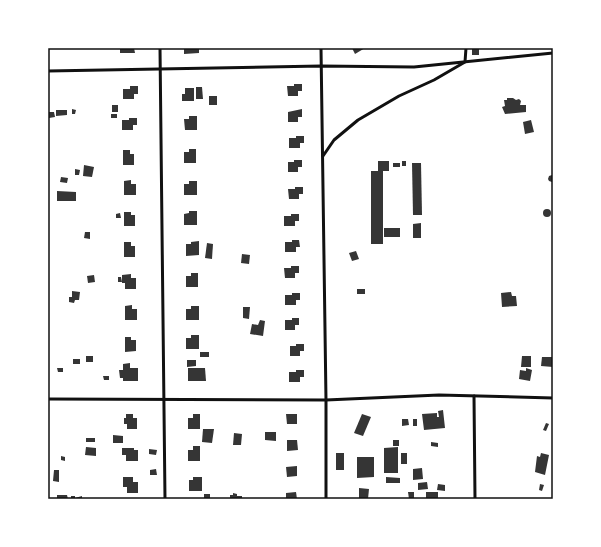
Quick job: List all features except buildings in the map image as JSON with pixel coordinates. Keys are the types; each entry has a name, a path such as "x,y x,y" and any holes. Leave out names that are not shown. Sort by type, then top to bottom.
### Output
{"street":[{"path":"160,48 165,499"},
{"path":"321,48 326,499"},
{"path":"465,62 466,48"},
{"path":"48,71 321,66 414,67 553,53"},
{"path":"322,157 334,140 358,120 399,96 434,80 465,62"},
{"path":"48,399 326,400 410,396 553,398"},
{"path":"474,396 475,499"}]}
